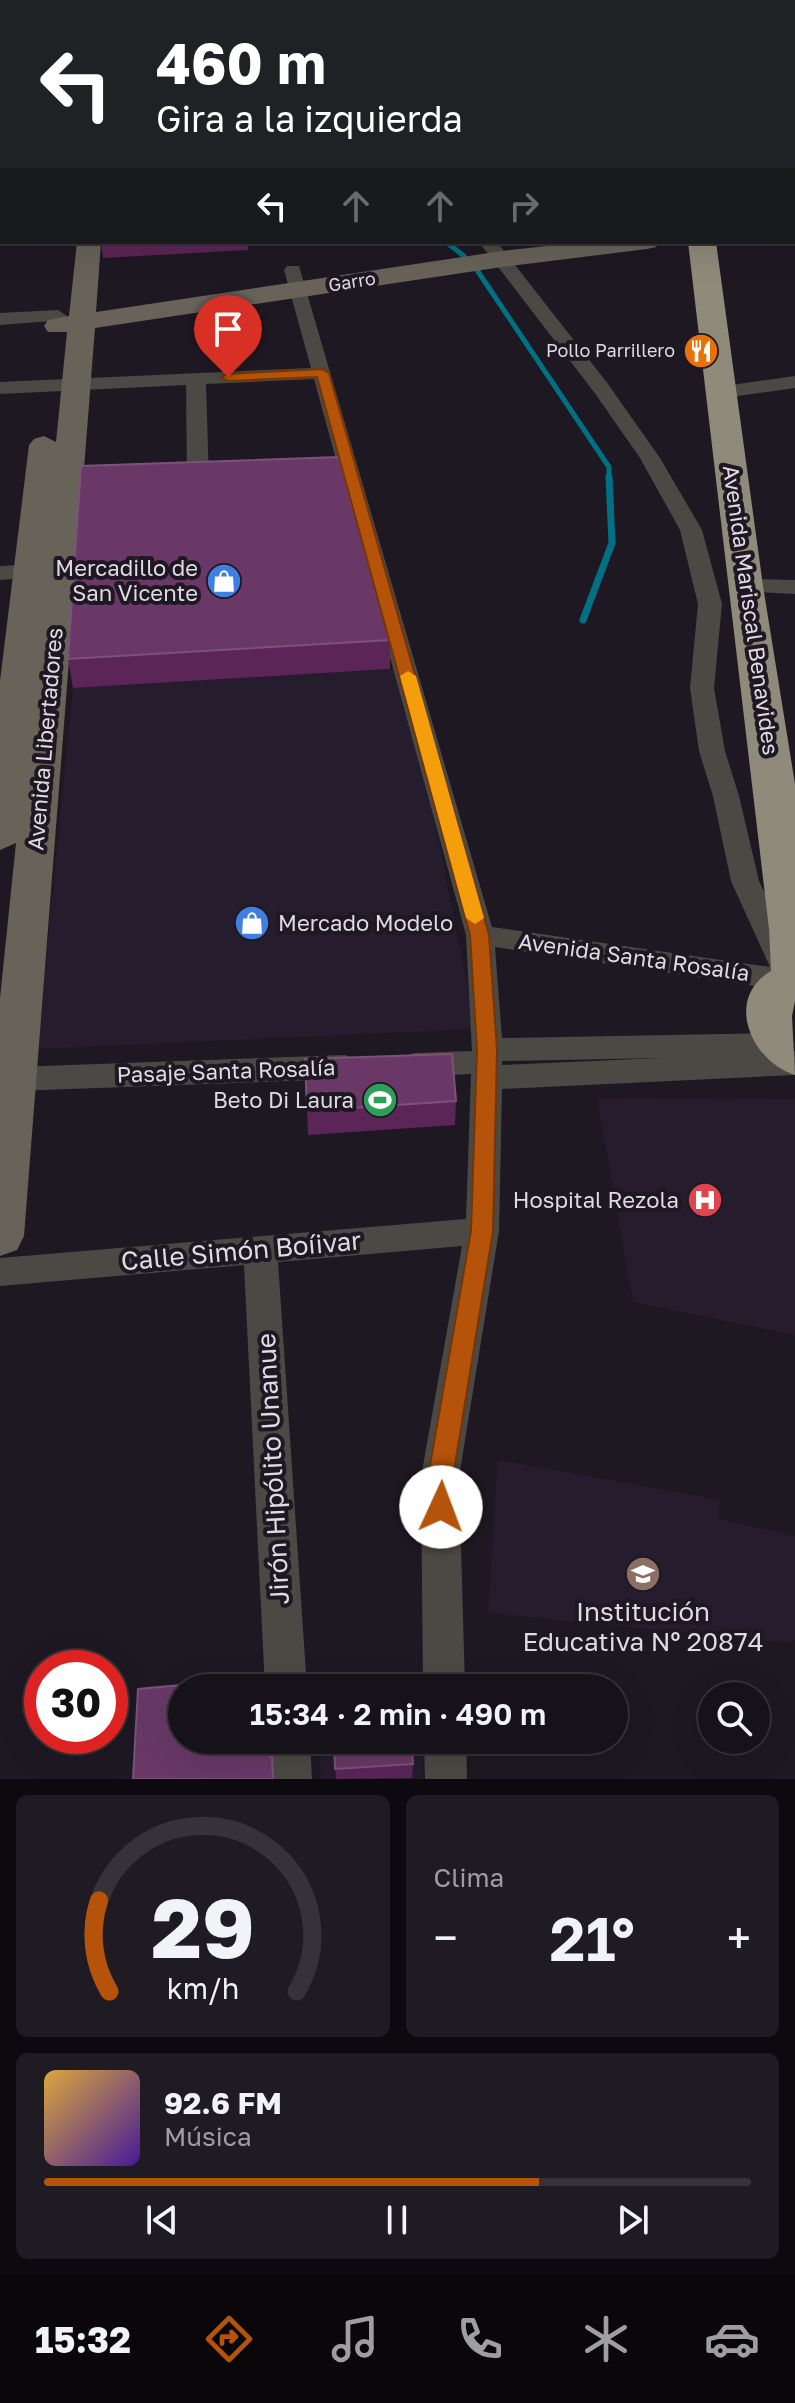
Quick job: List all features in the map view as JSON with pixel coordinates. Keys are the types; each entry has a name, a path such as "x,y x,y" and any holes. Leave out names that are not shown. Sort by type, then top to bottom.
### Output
{"highway":[{"name":"Avenida Mariscal Benavides","path":"702,244 771,587 795,759"},
{"name":"Avenida Mariscal Benavides","path":"721,244 734,391"},
{"name":"Avenida Mariscal Benavides","path":"771,587 791,902 792,979"},
{"path":"790,1055 770,1030 766,1016 776,989 792,979"}],"street":[{"name":"Avenida Libertadores","path":"0,837 30,571 62,487 67,244"},
{"name":"Avenida Libertadores","path":"66,322 88,244"},
{"name":"Garro","path":"66,322 495,250 609,244"},
{"path":"495,250 650,458 691,530 710,604 702,688 712,751 726,796 745,881 792,979"},
{"path":"296,281 322,373 344,475 480,935 486,1063 482,1231 440,1477 444,1674"},
{"path":"0,319 66,322"},
{"path":"0,388 322,373"},
{"path":"196,379 198,481"},
{"path":"734,391 795,382"},
{"name":"Avenida Libertadores","path":"0,1236 10,1072 30,571"},
{"name":"Avenida Santa Rosalía","path":"480,935 792,979"},
{"path":"486,1063 790,1055"},
{"name":"Pasaje Santa Rosalía","path":"10,1072 486,1063"},
{"name":"Calle Simón Boíivar","path":"0,1272 482,1231"},
{"name":"Jirón Hipólito Unanue","path":"260,1250 285,1674"},
{"path":"290,1754 291,1779"},
{"path":"445,1754 446,1779"}],"shaded area":[{"name":"Mercado Modelo","path":"395,669 434,817 476,1029 37,1049 73,688"},
{"name":"Hospital Rezola","path":"597,1098 795,1099 795,1335 633,1302"},
{"name":"Institución Educativa Nº 20874","path":"498,1460 720,1500 718,1519 795,1536 795,1640 787,1643 488,1613"},
{"path":"321,1754 422,1754 423,1779 320,1779"}],"building":[{"name":"Mercadillo de San Vicente","path":"339,457 390,640 68,659 81,466"},
{"path":"452,1054 456,1101 307,1111 305,1059"},
{"path":"168,1686 168,1754 264,1754 272,1757 273,1779 133,1779 138,1689"},
{"path":"334,1754 412,1754 413,1764 335,1769"}],"waterway":[{"path":"449,244 464,256"},
{"path":"477,270 609,467 609,477"},
{"path":"583,620 612,543 609,477"}],"slow traffic":[{"path":"408,676 475,918"}],"place":[{"name":"Pollo Parrillero","path":"701,351"},
{"name":"Mercadillo de San Vicente","path":"224,581"},
{"name":"Mercado Modelo","path":"252,923"},
{"name":"Beto Di Laura","path":"380,1100"},
{"name":"Hospital Rezola","path":"705,1200"},
{"name":"Institución Educativa Nº 20874","path":"643,1574"}],"route":[{"path":"228,377 322,373 480,935 487,1050 482,1231 440,1477 441,1507"}]}
